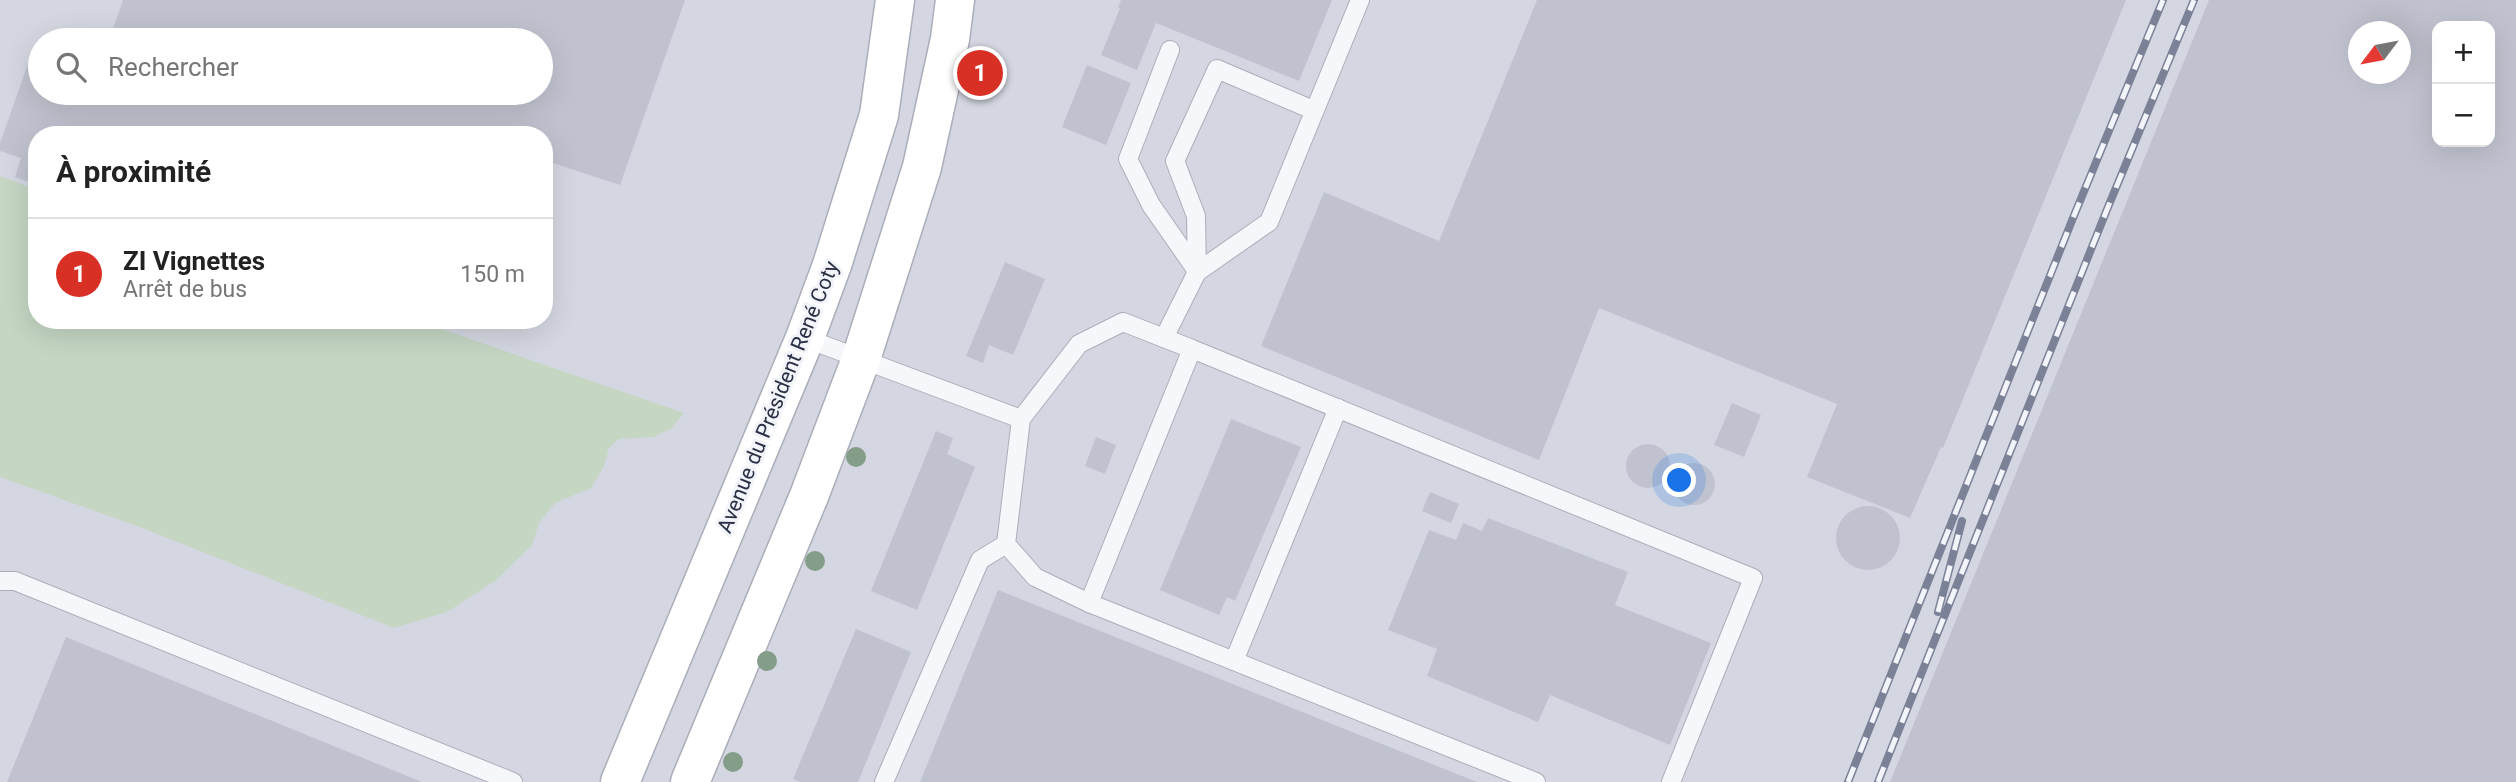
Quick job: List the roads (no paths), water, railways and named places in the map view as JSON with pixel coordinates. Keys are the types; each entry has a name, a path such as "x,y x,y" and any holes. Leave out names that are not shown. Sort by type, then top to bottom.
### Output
{"main road":[{"name":"Avenue du Président René Coty","path":"621,782 806,338 832,265 878,116 895,0"},
{"path":"690,782 809,496 862,359 922,167 950,39 955,0"}],"lane":[{"path":"1197,272 1269,222 1360,0"},
{"path":"1170,50 1128,159 1151,205 1197,272"},
{"path":"1164,338 1197,272 1196,216 1175,161 1217,69 1313,110"},
{"path":"1535,782 1089,603 1035,577 1006,544 1021,419 1079,344 1123,322 1753,578 1671,782"},
{"path":"806,338 1021,419"},
{"path":"1089,603 1192,349"},
{"path":"1234,661 1338,408"},
{"path":"884,782 980,560 1006,544"},
{"path":"0,581 15,581 513,782"}],"railway":[{"path":"1848,782 2163,0"},
{"path":"1878,782 2108,207 2194,0"},
{"path":"1938,612 1962,521"}],"place":[{"name":"ZI Vignettes","path":"980,73"}]}
